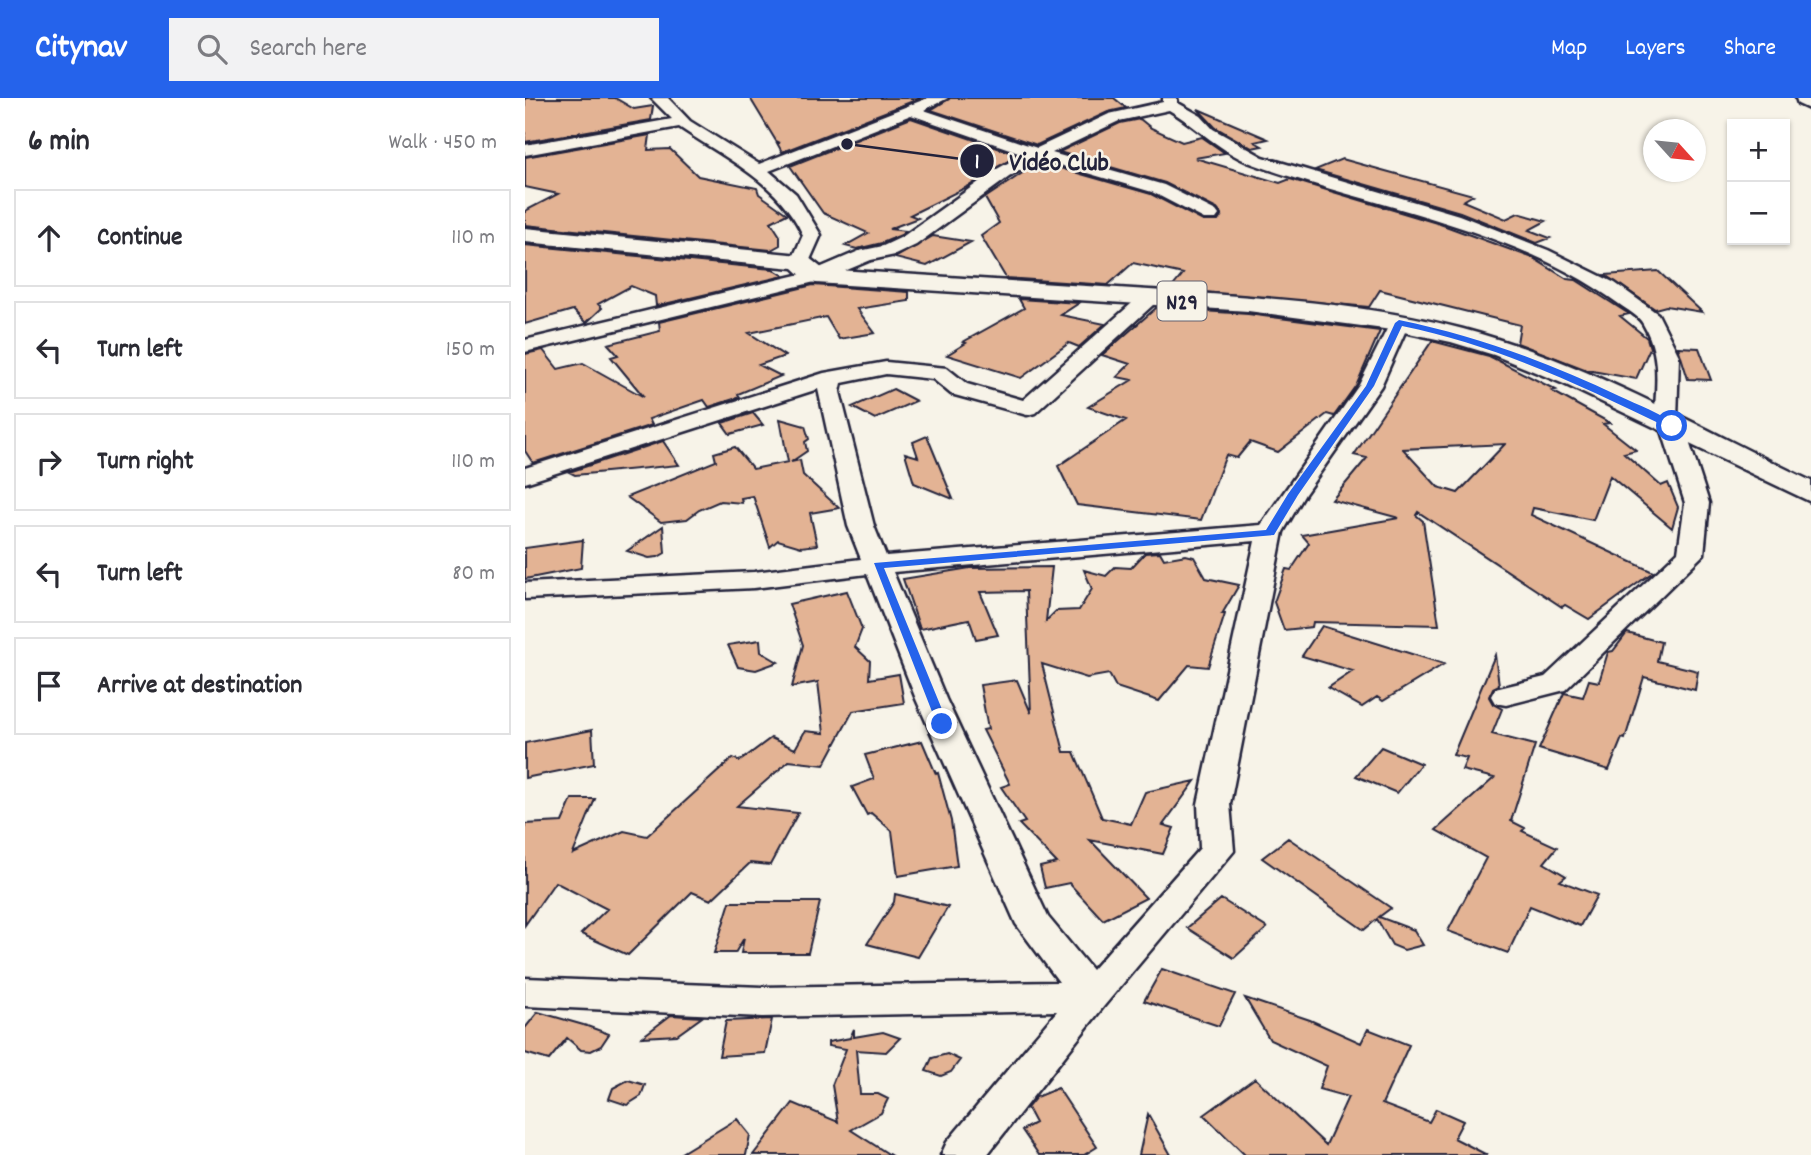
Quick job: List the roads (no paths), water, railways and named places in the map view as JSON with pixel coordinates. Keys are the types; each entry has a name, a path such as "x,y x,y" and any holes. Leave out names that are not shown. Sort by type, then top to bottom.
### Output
{"main road":[{"name":"N29","path":"525,235 808,269 1147,299 1248,304 1399,323 1456,335 1503,349 1574,378 1811,493"}],"street":[{"path":"662,100 685,98"},
{"path":"892,98 1039,153 1146,183 1194,204 1210,215"},
{"path":"760,169 941,98"},
{"path":"1803,98 1811,105"},
{"path":"662,100 683,122 760,169 806,217 812,235 808,269"},
{"path":"525,346 909,241 1003,173 1039,153 1114,117 1170,101 1196,119 1207,132 1257,160 1453,219 1541,254 1608,288 1651,318 1668,356 1669,424 1697,503 1691,554 1555,684 1506,696"},
{"path":"525,150 683,122"},
{"path":"525,476 832,378 886,368 939,373 959,388 1027,408 1147,299"},
{"path":"962,1155 1091,996 1217,851 1214,804 1270,533 1293,494 1370,386 1399,323"},
{"path":"832,378 829,393 861,526 931,699 1034,924 1091,996"},
{"path":"525,591 754,580 878,565 1270,533"},
{"path":"525,992 762,1002 1091,996"}],"place":[{"name":"Vidéo Club","path":"847,144"}]}
